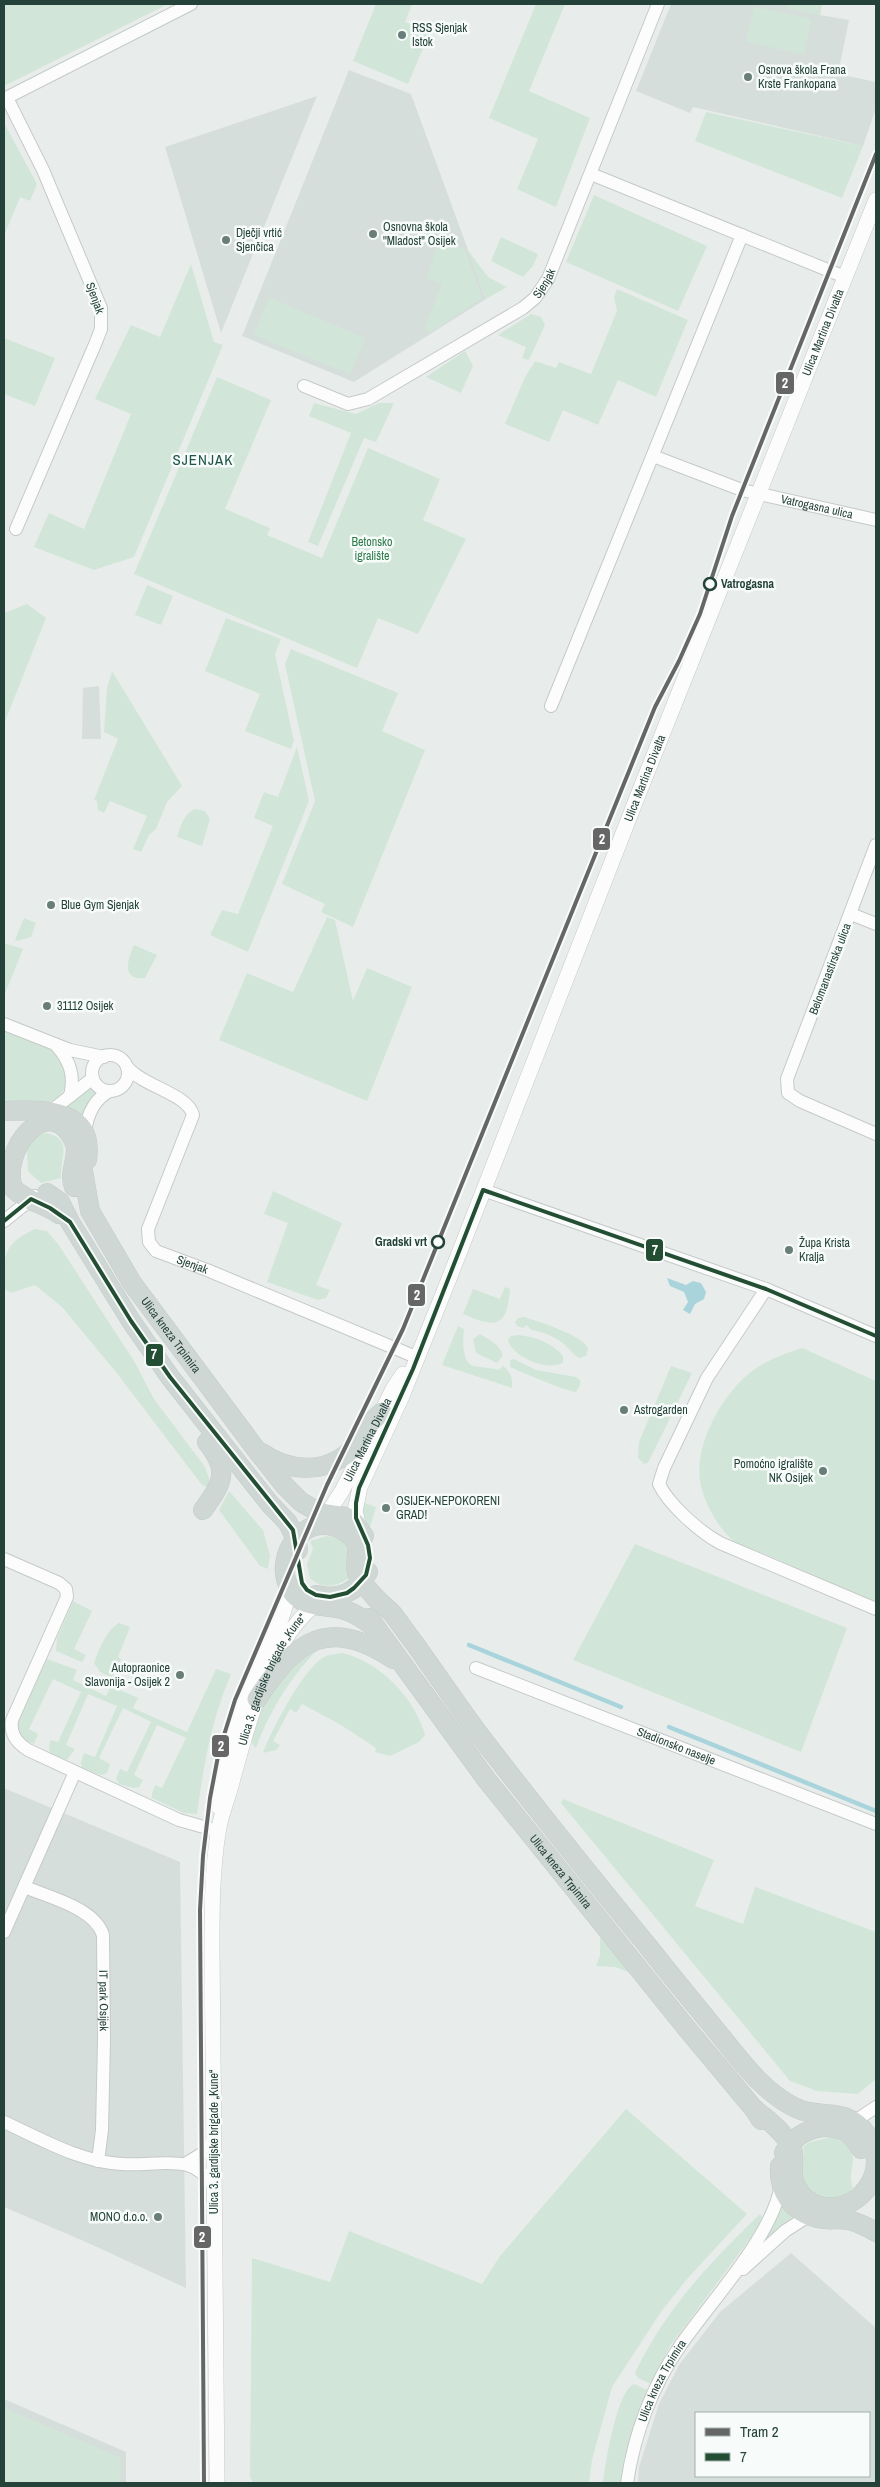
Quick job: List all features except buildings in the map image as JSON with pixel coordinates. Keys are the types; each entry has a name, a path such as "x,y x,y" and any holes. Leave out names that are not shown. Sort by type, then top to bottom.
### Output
{"main road":[{"path":"4,1111 58,1124 74,1139 76,1149 72,1172 78,1177"},
{"path":"66,1116 80,1126 85,1133 88,1143 87,1156 78,1177 39,1195 18,1192 5,1180 6,1145 39,1119 66,1116"},
{"path":"6,1145 15,1148 17,1172 21,1180 39,1195"},
{"name":"Ulica kneza Trpimira","path":"78,1177 79,1197 90,1211 132,1283 285,1486 324,1520"},
{"name":"Ulica kneza Trpimira","path":"39,1195 60,1202 70,1222 131,1321 191,1405 269,1503 291,1545"},
{"path":"191,1405 195,1428 217,1456 222,1471 217,1491 203,1510"},
{"path":"255,1448 283,1464 301,1468 317,1468 339,1460 352,1450 368,1426 382,1412"},
{"path":"346,1517 359,1528 368,1543 366,1573 350,1592 326,1600 298,1598 288,1585 284,1571 291,1545 309,1528 324,1520 346,1517"},
{"path":"324,1520 354,1540 358,1555 357,1570 366,1573"},
{"path":"291,1545 298,1576 308,1590 326,1600"},
{"name":"Ulica kneza Trpimira","path":"366,1573 392,1614 480,1735 584,1868 741,2060 771,2092"},
{"name":"Ulica kneza Trpimira","path":"326,1600 360,1608 407,1669 486,1779 688,2030 754,2109 772,2123 786,2151"},
{"name":"Ulica kneza Trpimira","path":"326,1600 374,1627"},
{"path":"257,1699 278,1669 292,1655 319,1639 333,1636 356,1639 380,1650 407,1669"},
{"path":"771,2092 804,2112 842,2117 861,2148 864,2158 862,2184 873,2188"},
{"path":"771,2092 788,2115 815,2128"},
{"path":"846,2126 868,2136 876,2156 873,2188 843,2207 816,2211 789,2201 781,2184 786,2151 805,2131 815,2128 846,2126"},
{"path":"786,2151 793,2151 793,2177 795,2185 816,2211 816,2218 848,2220 876,2232"},
{"path":"843,2207 862,2214 876,2225"}],"street":[{"name":"Sjenjak","path":"16,529 96,342 103,318 101,308 43,170 5,98 191,4"},
{"name":"Sjenjak","path":"304,386 348,404 358,403 399,382 530,303 548,279 658,4"},
{"path":"591,174 845,277"},
{"name":"Ulica Martina Divalta","path":"359,1528 355,1511 360,1487 402,1396 876,200"},
{"path":"551,706 742,235"},
{"path":"653,456 728,486 758,495"},
{"name":"Vatrogasna ulica","path":"758,495 876,520"},
{"name":"Belomanastirska ulica","path":"876,845 787,1079 788,1093 800,1101 876,1134"},
{"path":"851,914 876,924"},
{"path":"4,1024 70,1050 104,1057 120,1058 127,1067 127,1078 115,1090"},
{"path":"54,1043 68,1060 72,1069 70,1096"},
{"path":"70,1050 93,1076 99,1087 115,1090"},
{"path":"39,1119 93,1076 96,1064 104,1057"},
{"name":"Sjenjak","path":"127,1067 134,1075 150,1085 186,1102 193,1115 148,1228 149,1242 156,1251 260,1291 416,1357"},
{"path":"85,1133 88,1117 102,1095 115,1090 150,1085"},
{"path":"483,1190 766,1289 876,1336"},
{"path":"4,1221 39,1195"},
{"path":"766,1289 707,1378 664,1468 659,1484 664,1492 697,1527 720,1543 876,1609"},
{"name":"Ulica Martina Divalta","path":"324,1520 393,1389 416,1357"},
{"path":"4,1559 59,1583 66,1590 67,1597 11,1726 12,1733 21,1746 186,1822 218,1831"},
{"name":"Ulica 3. gardijske brigade „Kune“","path":"218,2483 212,1891 218,1831 218,1798 230,1745 250,1686 284,1612 288,1585"},
{"name":"Ulica 3. gardijske brigade „Kune“","path":"218,1831 244,1735 257,1699 286,1639 302,1617 326,1600"},
{"name":"Stadionsko naselje","path":"476,1668 876,1824"},
{"path":"4,1932 75,1772"},
{"name":"IT park Osijek","path":"24,1888 87,1914 97,1922 103,1935 104,2041 102,2130 98,2160"},
{"path":"846,2126 876,2107"},
{"path":"4,2122 70,2152 98,2160 122,2164 186,2164 204,2174 214,2186"},
{"path":"186,2164 203,2153 214,2140"},
{"name":"Ulica kneza Trpimira","path":"627,2483 630,2462 639,2431 656,2390 678,2348 722,2290 772,2216 780,2196 781,2184"},
{"name":"Ulica kneza Trpimira","path":"722,2290 770,2243 816,2211"}],"shaded area":[{"name":"Osnova škola Frana Krste Frankopana","path":"671,4 822,4 820,15 849,20 838,74 876,82 876,108 863,146 693,107 690,113 636,91"},
{"name":"Osnovna škola ''Mladost'' Osijek","path":"349,70 411,94 486,299 354,382 242,336"},
{"name":"Dječji vrtić Sjenčica","path":"317,96 221,333 165,147"},
{"path":"99,686 101,739 82,739 83,688"},
{"path":"4,1788 180,1862 186,2288 4,2207"},
{"path":"791,2253 876,2328 876,2483 638,2483 639,2467 659,2404 679,2365 720,2312"},
{"path":"4,2399 126,2452 126,2483 4,2483"}],"green space":[{"path":"4,4 164,4 166,5 4,86"},
{"path":"376,4 412,4 405,22 430,32 408,84 353,61"},
{"path":"536,4 565,4 529,91 590,118 556,207 517,189 538,139 489,118"},
{"path":"788,4 822,4 819,15 786,8"},
{"path":"754,7 811,19 804,54 746,42"},
{"path":"706,112 863,146 842,198 695,141"},
{"path":"4,123 37,184 30,201 20,197 4,236"},
{"path":"594,195 707,246 678,311 566,262"},
{"path":"501,237 538,254 533,266 523,277 491,261"},
{"path":"438,242 465,250 482,298 429,333 425,328 442,283 427,278"},
{"path":"467,249 488,277 507,287 486,299"},
{"path":"191,264 214,342 223,345 134,557 94,570 34,547 49,513 84,529 131,414 95,399 131,325 160,337"},
{"path":"617,289 688,320 656,397 618,380 598,425 563,410 549,442 505,424 525,377 535,361 556,368 559,362 591,374 617,311 614,297"},
{"path":"269,298 365,338 350,374 254,335"},
{"path":"531,314 541,317 545,325 529,360 522,358 526,347 498,335"},
{"path":"4,338 55,358 35,406 4,394"},
{"path":"465,351 473,366 461,393 426,377"},
{"name":"Betonsko igralište","path":"217,377 271,400 225,509 270,528 267,535 322,558 368,448 440,479 423,520 466,539 418,634 378,618 357,668 134,574"},
{"path":"314,403 356,414 379,403 394,403 376,442 364,438 318,546 308,542 351,433 309,416"},
{"path":"147,585 173,596 161,625 135,615"},
{"path":"27,604 46,618 4,724 4,613"},
{"path":"226,618 281,639 275,654 294,741 291,749 245,731 260,694 205,671"},
{"path":"291,649 398,693 382,731 425,750 353,927 321,912 325,904 282,884 315,801 285,664"},
{"path":"112,671 182,786 167,802 156,829 149,835 141,852 133,849 147,816 110,801 104,813 98,810 97,801 94,800 118,739 104,732 107,689"},
{"path":"297,747 309,801 248,952 210,935 222,910 238,914 273,826 254,818 264,792 278,797"},
{"path":"195,809 205,811 210,819 202,846 177,837 185,817"},
{"path":"327,917 335,920 353,1001 367,968 412,987 367,1101 219,1040 247,973 293,992"},
{"path":"24,918 36,923 31,937 17,941 15,940"},
{"path":"4,943 23,949 4,996"},
{"path":"134,945 157,955 145,978 137,978 129,972 128,962"},
{"path":"4,1031 40,1044 61,1058 67,1074 65,1087 53,1101 44,1104 23,1105 4,1100"},
{"path":"89,1085 98,1091 82,1115 65,1108"},
{"path":"45,1133 60,1139 64,1150 61,1178 41,1183 28,1171 27,1150 23,1142 34,1135"},
{"path":"273,1191 342,1223 316,1285 330,1290 326,1298 318,1300 267,1282 288,1223 264,1214"},
{"path":"35,1229 47,1231 58,1244 134,1361 154,1399 205,1467 210,1481 209,1488 202,1485 116,1372 62,1307 35,1285 11,1293 4,1289 4,1268 7,1252 16,1240"},
{"path":"505,1287 510,1289 509,1302 503,1318 492,1323 463,1314 473,1289 500,1299"},
{"path":"524,1317 559,1329 577,1338 588,1348 586,1356 579,1358 560,1341 545,1333 531,1330 527,1325 523,1328 517,1326 515,1322 518,1318"},
{"path":"458,1326 464,1329 464,1350 470,1364 498,1370 503,1366 511,1376 512,1388 442,1365"},
{"path":"480,1334 494,1343 501,1351 503,1355 497,1363 476,1353 473,1339"},
{"path":"511,1336 531,1337 549,1344 563,1356 563,1363 556,1365 540,1364 523,1357 516,1352 508,1340"},
{"path":"802,1348 876,1381 876,1603 733,1541 716,1521 703,1493 699,1471 705,1439 711,1423 729,1394 751,1372 763,1364"},
{"path":"514,1359 536,1370 576,1377 580,1380 580,1385 576,1392 564,1389 510,1367 510,1360"},
{"path":"671,1366 692,1373 648,1463 644,1464 638,1458 639,1442"},
{"path":"229,1491 263,1530 270,1556 268,1569 260,1566 219,1510"},
{"path":"362,1502 376,1507 369,1530 361,1509"},
{"path":"327,1536 337,1538 346,1546 349,1578 334,1585 324,1586 310,1578 307,1564 313,1549 310,1541"},
{"path":"635,1544 847,1628 801,1752 573,1660"},
{"path":"73,1601 92,1611 74,1649 86,1655 82,1662 56,1651 57,1638"},
{"path":"119,1623 130,1627 118,1657 121,1659 113,1678 100,1672 94,1663 110,1630"},
{"path":"322,1646 301,1668 283,1693 261,1734 256,1748 251,1741 252,1729 272,1691 300,1657 309,1650"},
{"path":"342,1653 356,1657 369,1664 394,1683 413,1708 425,1735 419,1742 390,1756 375,1752 376,1748 341,1725 302,1704 296,1713 290,1709 273,1741 280,1745 276,1750 263,1753 281,1715 308,1672 326,1656"},
{"path":"47,1659 77,1670 73,1680 106,1696 111,1686 138,1698 133,1708 187,1732 216,1669 231,1674 218,1709 209,1743 197,1814 184,1813 152,1798 155,1785 162,1788 186,1738 157,1725 134,1775 143,1780 139,1787 133,1788 119,1784 116,1779 120,1769 127,1772 151,1722 123,1708 99,1758 110,1764 107,1773 101,1775 82,1768 81,1762 84,1753 95,1757 117,1706 88,1694 66,1745 75,1749 67,1760 50,1754 49,1745 51,1740 58,1742 81,1692 53,1679 29,1729 38,1734 34,1744 21,1737 17,1723"},
{"path":"563,1799 714,1860 695,1906 743,1924 755,1887 876,1932 876,2079 858,2094 817,2091 790,2081 561,1803"},
{"path":"602,1936 629,1969 628,1972 615,1967 596,1966 600,1955 600,1939"},
{"path":"626,2109 747,2214 687,2279 661,2312 612,2387 592,2460 589,2483 253,2483 250,2477 252,2258 330,2282 349,2231 482,2284 500,2256"},
{"path":"832,2137 849,2148 852,2154 851,2180 853,2188 845,2195 826,2199 813,2194 804,2185 801,2171 804,2156 803,2147 810,2142"},
{"path":"785,2203 796,2214 767,2238 765,2235"},
{"path":"760,2214 764,2220 670,2346 651,2384 638,2378 635,2373 660,2328 675,2307 706,2269"},
{"path":"634,2384 649,2391 625,2456 620,2483 603,2483 609,2445 617,2413 622,2399 628,2389"},
{"path":"4,2408 121,2458 120,2483 4,2483"}],"water":[{"path":"667,1278 686,1285 693,1281 701,1283 706,1292 704,1299 695,1304 690,1314 683,1310 688,1302 684,1292 670,1286"}],"waterway":[{"path":"469,1645 621,1707"},
{"path":"669,1727 876,1811"}],"tram line":[{"name":"2","path":"204,2483 200,1910 203,1856 210,1798 219,1751 235,1700 327,1485 403,1329 655,707 679,661 700,614 732,516 876,154"}],"transit line":[{"name":"7","path":"4,1221 31,1199 50,1208 70,1222 131,1321 170,1377 293,1530 302,1583 307,1590 316,1595 330,1597 347,1593 366,1575 370,1558 368,1545 356,1518 359,1488 413,1369 483,1190 766,1289 876,1336"}],"place":[{"name":"RSS Sjenjak Istok","path":"402,35"},
{"name":"Osnova škola Frana Krste Frankopana","path":"748,77"},
{"name":"Osnovna škola ''Mladost'' Osijek","path":"373,234"},
{"name":"Dječji vrtić Sjenčica","path":"226,240"},
{"name":"Vatrogasna","path":"710,584"},
{"name":"Blue Gym Sjenjak","path":"51,905"},
{"name":"31112 Osijek","path":"47,1006"},
{"name":"Gradski vrt","path":"438,1242"},
{"name":"Župa Krista Kralja","path":"789,1250"},
{"name":"Astrogarden","path":"624,1410"},
{"name":"Pomoćno igralište NK Osijek","path":"823,1471"},
{"name":"OSIJEK-NEPOKORENI GRAD!","path":"386,1508"},
{"name":"Autopraonice Slavonija - Osijek 2","path":"180,1675"},
{"name":"MONO d.o.o.","path":"158,2217"}],"district":[{"name":"SJENJAK","path":"203,460"}]}
